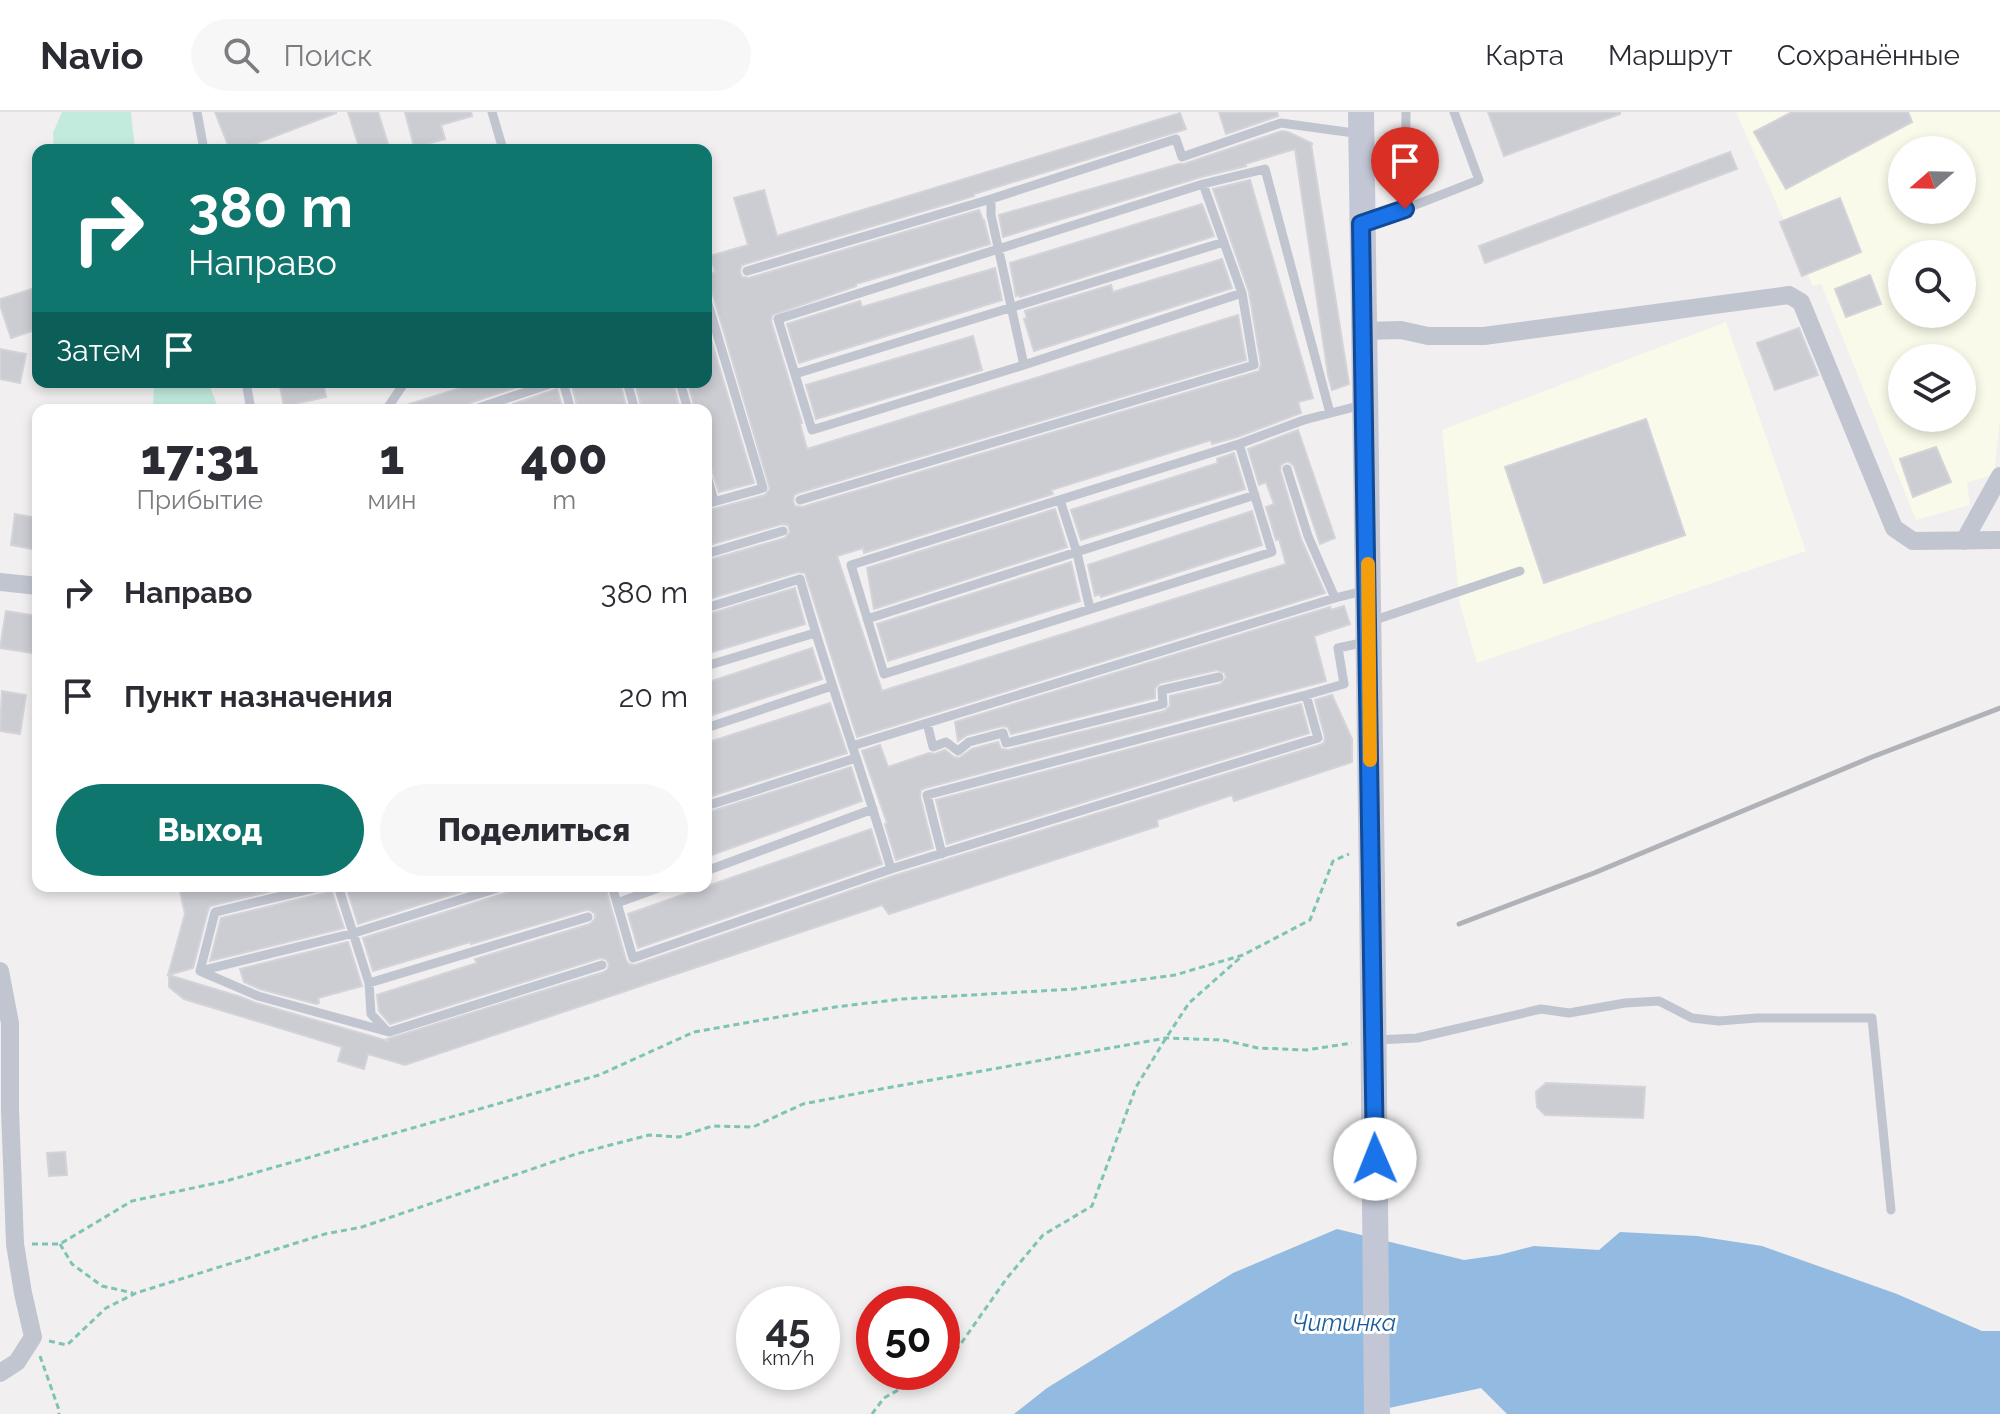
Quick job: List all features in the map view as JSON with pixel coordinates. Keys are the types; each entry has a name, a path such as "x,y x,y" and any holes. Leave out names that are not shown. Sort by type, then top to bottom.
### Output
{"main road":[{"path":"1361,123 1377,1414"}],"street":[{"path":"1364,331 1401,330 1428,336 1484,336 1789,295 1801,302 1894,528 1913,541 2000,540"},
{"path":"1964,541 2000,476"},
{"path":"0,582 32,585"},
{"path":"0,971 10,1023 15,1244 33,1337 17,1362 0,1373"}],"lane":[{"path":"197,112 203,144"},
{"path":"492,112 501,144"},
{"path":"1405,209 1406,112"},
{"path":"1361,224 1479,180 1454,112"},
{"path":"747,271 991,199 1176,139 1182,157 1281,123 1361,123"},
{"path":"1242,293 1024,365 812,430 778,319 1203,184 1265,169 1330,413"},
{"path":"800,500 1254,365 1242,293 1203,184"},
{"path":"991,199 991,215 1024,365"},
{"path":"795,374 1224,242"},
{"path":"712,317 763,488 712,502"},
{"path":"506,404 542,388"},
{"path":"1239,444 1272,552 884,674 851,565 1239,444 1304,420 1365,404"},
{"path":"1287,469 1308,536 1335,598"},
{"path":"867,619 1255,495"},
{"path":"1060,500 1090,609"},
{"path":"712,552 783,531"},
{"path":"942,854 927,795 1344,684 1338,648 1368,631 1520,571"},
{"path":"712,606 800,579 891,869"},
{"path":"852,746 1335,598 1368,593"},
{"path":"712,664 815,633"},
{"path":"927,723 933,747 946,742 958,751 969,742 1003,733 1006,743 1163,704 1162,690 1219,677"},
{"path":"712,726 832,686"},
{"path":"614,892 633,958 891,869 1318,738 1306,695"},
{"path":"712,804 856,758"},
{"path":"712,869 873,809"},
{"path":"200,971 215,912 298,892"},
{"path":"340,892 369,983 371,1014 389,1032"},
{"path":"200,971 354,933 485,892"},
{"path":"617,903 647,892"},
{"path":"369,983 588,917"},
{"path":"200,971 258,996 389,1032 602,965"},
{"path":"1374,1040 1417,1038 1541,1009 1569,1013 1625,1003 1659,1001 1692,1018 1719,1021 1872,1018 1891,1210"}],"path":[{"path":"15,1244 60,1244 132,1201 226,1181 599,1075 694,1032 835,1007 902,999 1074,989 1175,975 1243,955 1310,920 1333,861 1371,843"},
{"path":"960,1345 1007,1278 1043,1235 1092,1206 1136,1087 1189,1003 1243,955"},
{"path":"33,1337 67,1345 106,1308 136,1293 325,1234 362,1227 576,1154 649,1135 679,1137 712,1126 753,1127 803,1104 1166,1038 1223,1040 1258,1048 1306,1050 1374,1040"},
{"path":"60,1244 72,1264 102,1286 136,1293"},
{"path":"33,1337 59,1414"},
{"path":"872,1414 884,1398 898,1390"}],"shaded area":[{"path":"1736,112 2000,112 2000,419 1994,474 1967,483 1970,505 1916,520 1821,284 1813,286"},
{"path":"1726,322 1806,551 1477,663 1460,605 1442,430"}],"green space":[{"path":"62,112 131,112 134,144 54,144 53,133"},
{"path":"154,388 210,388 217,404 153,404"}],"water":[{"name":"Читинка","path":"1337,1229 1464,1260 1534,1246 1599,1250 1620,1232 1697,1236 1762,1246 1897,1294 1982,1331 2000,1331 2000,1414 1507,1414 1481,1388 1375,1411 1374,1414 1014,1414 1047,1388 1233,1273"}],"building":[{"path":"215,112 336,112 255,144 228,144"},
{"path":"348,112 378,112 388,144 358,144"},
{"path":"405,112 471,112 472,116 441,125 445,139 413,144"},
{"path":"1219,112 1277,112 1278,116 1226,134"},
{"path":"1488,112 1620,112 1620,114 1504,156"},
{"path":"1792,112 1908,112 1912,122 1786,189 1754,132"},
{"path":"1180,113 1186,129 745,264 740,272 742,277 749,278 979,210 984,220 990,244 856,284 772,315 771,321 807,449 1238,315 1246,360 798,493 794,495 795,506 802,507 1259,371 1261,364 1249,292 1213,189 1250,180 1313,398 1298,402 1301,413 1237,437 1212,444 1211,440 1051,490 1053,494 864,553 863,548 837,556 882,691 1286,564 1266,507 1274,504 1266,482 1259,485 1248,449 1298,430 1335,538 1320,544 1294,466 1286,462 1280,470 1301,539 1325,593 857,737 805,573 798,572 712,598 712,559 785,538 790,532 788,525 782,524 712,544 712,509 765,495 770,489 712,293 712,273 715,272 712,255 748,245 734,198 764,190 777,236"},
{"path":"1282,131 1313,144 1349,384 1332,390 1328,375 1295,149 1003,237 999,215 1184,164"},
{"path":"1730,152 1737,169 1485,263 1479,246"},
{"path":"1840,198 1861,252 1802,276 1780,222"},
{"path":"1202,204 1214,236 1016,296 1010,263"},
{"path":"1222,259 1232,288 1034,351 1024,319 1027,318 1025,311 1111,285 1113,292"},
{"path":"995,268 1002,300 799,363 787,324 860,301 862,307"},
{"path":"1870,275 1881,304 1846,317 1835,289"},
{"path":"32,289 32,331 11,338 0,299"},
{"path":"1799,328 1818,375 1775,390 1757,343"},
{"path":"973,336 982,370 816,419 806,385"},
{"path":"712,343 754,483 719,492 712,470 712,404 694,404 690,388 712,388"},
{"path":"0,349 26,354 20,383 0,379"},
{"path":"280,388 324,388 326,397 284,404"},
{"path":"461,388 514,388 469,404 410,404"},
{"path":"572,388 622,388 626,404 576,404"},
{"path":"636,388 674,388 678,404 640,404"},
{"path":"557,389 561,404 513,404"},
{"path":"1646,419 1685,535 1544,583 1505,467"},
{"path":"1936,447 1951,482 1913,497 1900,459"},
{"path":"1234,453 1245,489 1081,540 1071,510 1218,463 1217,459"},
{"path":"1055,509 1067,547 874,609 867,568"},
{"path":"1252,511 1262,545 1101,597 1100,594 1095,596 1088,565"},
{"path":"15,514 32,517 32,549 11,545"},
{"path":"1071,562 1080,601 888,661 877,624"},
{"path":"795,588 805,624 712,652 712,613"},
{"path":"1344,606 1350,624 1314,636 1326,681 925,788 920,796 933,848 896,860 887,823 862,751 880,745 888,767 945,750 959,758 972,749 998,742 1001,749 1008,750 1165,711 1170,706 1170,696 1221,684 1226,678 1225,673 1217,670 1160,683 1155,688 1155,698 1011,734 1008,727 1002,726 967,735 958,741 955,722 1330,607 1331,610"},
{"path":"6,611 32,615 32,653 0,648"},
{"path":"812,648 822,679 712,715 712,681"},
{"path":"2,691 26,695 20,734 0,731"},
{"path":"1332,695 1352,739 1352,762 1234,801 1232,795 1157,820 1158,826 889,914 882,905 405,1065 368,1054 364,1069 338,1061 342,1047 184,999 169,987 169,975 388,1041 604,972 609,964 606,959 600,958 390,1024 379,1011 377,995 477,963 475,959 590,924 595,914 586,910 373,971 363,938 507,892 607,892 626,960 635,965 893,876 1320,745 1325,737 1315,700"},
{"path":"830,703 847,753 712,796 712,741"},
{"path":"1301,704 1309,733 947,844 936,800"},
{"path":"851,767 862,801 712,855 712,811"},
{"path":"871,829 882,864 638,948 628,914 691,892 712,892 712,885"},
{"path":"180,892 267,892 210,906 193,968 168,975 185,914"},
{"path":"332,892 344,928 210,961 221,918"},
{"path":"348,892 460,892 358,924"},
{"path":"348,942 362,986 318,998 319,1003 260,989 244,982 240,969"},
{"path":"1546,1083 1645,1087 1643,1118 1545,1115 1537,1107 1536,1092"},
{"path":"65,1152 67,1175 49,1176 47,1153"}],"railway":[{"path":"1459,924 1594,873 1872,757 2000,708"}],"slow traffic":[{"path":"1368,564 1370,760"}],"route":[{"path":"1375,1159 1361,224 1405,209"}]}
